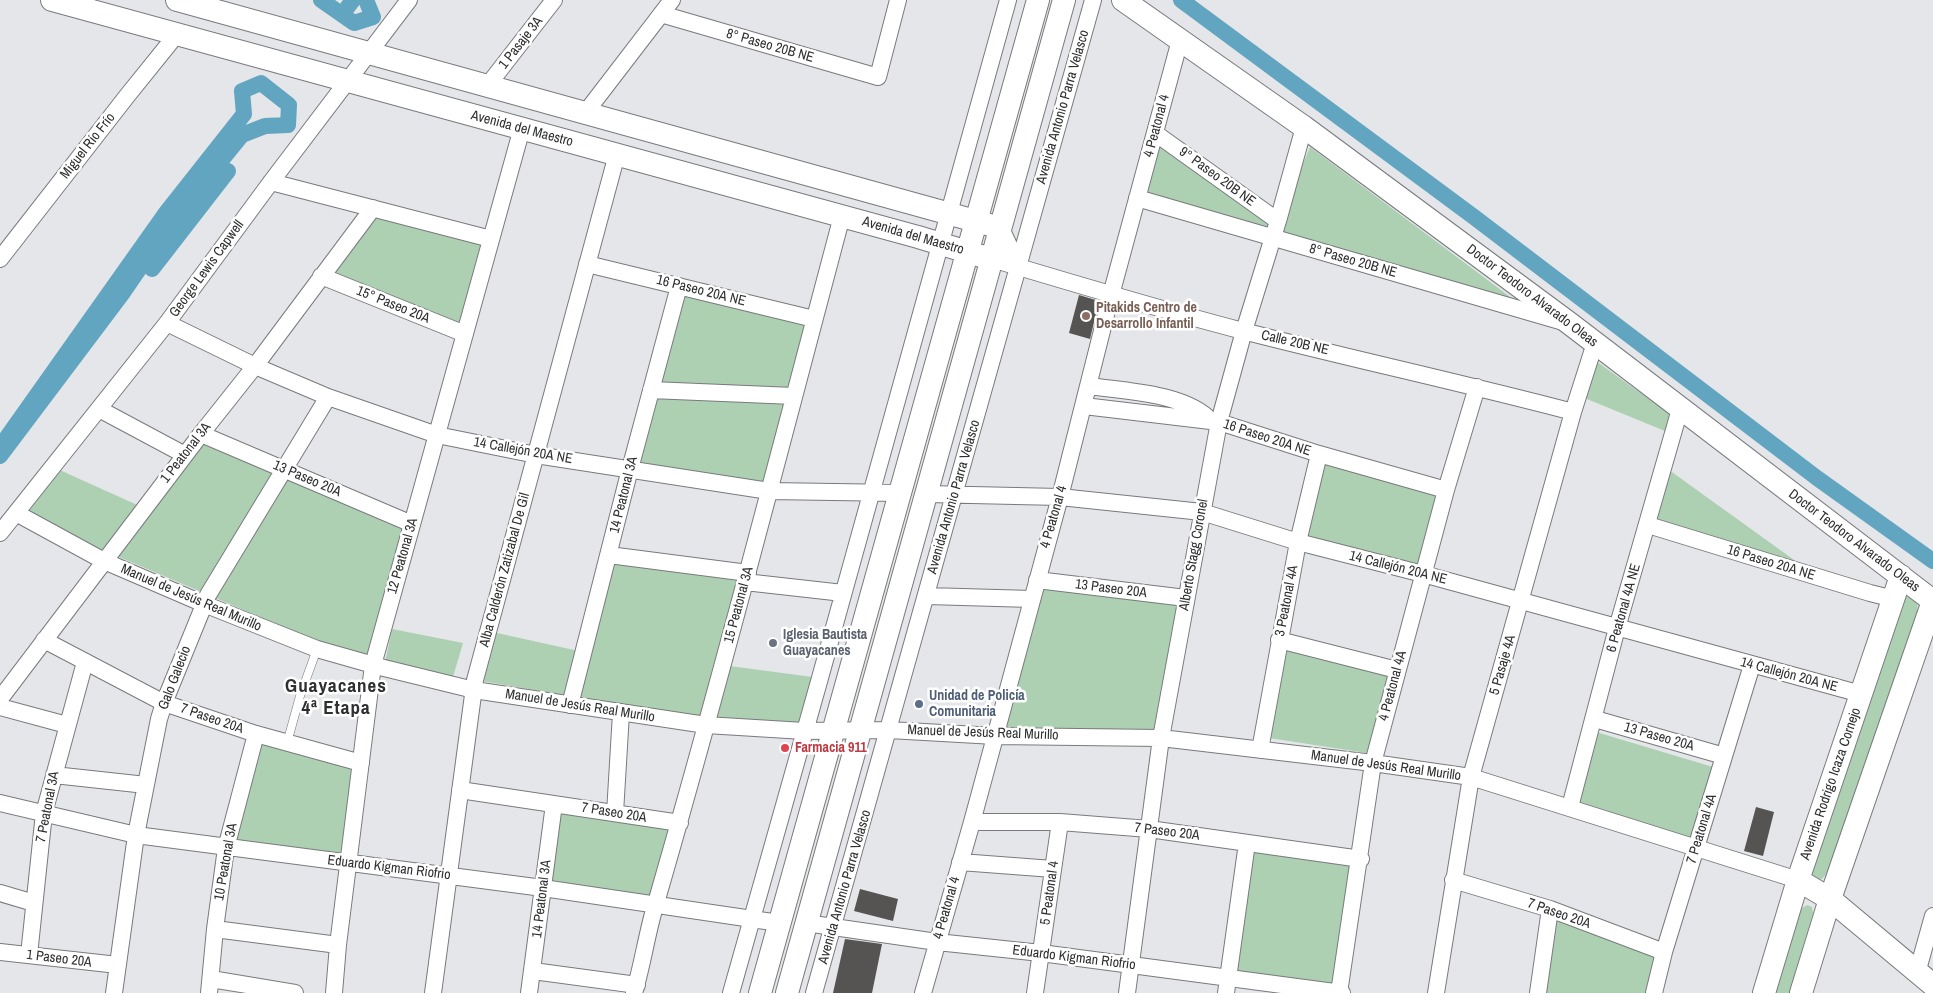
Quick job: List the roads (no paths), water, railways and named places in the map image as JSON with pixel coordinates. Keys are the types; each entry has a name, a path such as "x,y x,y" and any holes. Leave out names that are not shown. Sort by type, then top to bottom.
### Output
{"street":[{"name":"Avenida del Maestro","path":"52,0 617,154 992,259"},
{"path":"177,0 205,4 282,29 1001,228 1019,267"},
{"name":"George Lewis Capwell","path":"0,533 167,323 409,0"},
{"name":"1 Pasaje 3A","path":"488,86 554,0"},
{"path":"586,112 672,0"},
{"name":"8° Paseo 20B NE","path":"661,14 878,77 898,0"},
{"path":"731,993 1008,0"},
{"path":"760,993 1038,0"},
{"name":"Avenida Antonio Parra Velasco","path":"787,993 1064,0"},
{"name":"Avenida Antonio Parra Velasco","path":"814,993 1093,0"},
{"name":"Doctor Teodoro Alvarado Oleas","path":"1123,0 1304,127 1569,323 1933,601"},
{"path":"258,56 282,29"},
{"name":"Miguel Río Frío","path":"0,259 177,34"},
{"name":"4 Peatonal 4","path":"923,993 972,822 1060,497 1111,295 1180,40"},
{"name":"Alberto Stagg Coronel","path":"1127,993 1161,738 1202,512 1215,421 1278,221 1304,127"},
{"name":"12 Peatonal 3A","path":"334,993 338,945 350,863 373,665 522,128"},
{"name":"9° Paseo 20B NE","path":"1155,133 1278,221"},
{"name":"Alba Calderón Zatizabal De Gil","path":"433,993 474,690 617,154"},
{"path":"271,182 491,239"},
{"name":"8° Paseo 20B NE","path":"1138,198 1569,323"},
{"name":"1 Peatonal 3A","path":"0,699 201,434 255,366 373,208"},
{"name":"15 Peatonal 3A","path":"636,989 655,905 680,823 842,216"},
{"name":"Calle 20B NE","path":"992,259 1111,295 1244,331 1477,386 1573,412"},
{"name":"16 Paseo 20A NE","path":"587,264 814,319"},
{"name":"15° Paseo 20A","path":"321,276 465,334"},
{"name":"14 Peatonal 3A","path":"570,705 679,286"},
{"name":"14 Callejón 20A NE","path":"167,323 255,366 328,397 437,436 536,455 769,491 899,493"},
{"name":"5 Pasaje 4A","path":"1436,993 1471,777 1594,343"},
{"path":"1089,386 1167,398 1202,412 1215,421"},
{"name":"4 Peatonal 4A","path":"1340,993 1374,763 1446,490 1477,386"},
{"path":"651,390 794,396"},
{"name":"Galo Galecio","path":"114,993 136,835 159,718 164,703 208,595 328,397"},
{"name":"16 Paseo 20A NE","path":"1084,406 1215,421 1318,454 1446,490"},
{"name":"6 Peatonal 4A NE","path":"1570,808 1617,628 1680,408"},
{"path":"99,409 185,455"},
{"name":"13 Paseo 20A","path":"201,434 412,524"},
{"name":"3 Peatonal 4A","path":"1260,750 1298,542 1318,454"},
{"name":"14 Callejón 20A NE","path":"927,494 1060,497 1202,512 1298,542 1424,574 1861,694"},
{"name":"Manuel de Jesús Real Murillo","path":"16,513 104,561 204,604 317,648 373,665 474,690 706,725 804,731 860,729 995,736 1161,738 1374,763 1471,777 1798,880 1830,899 1925,979"},
{"name":"16 Paseo 20A NE","path":"1648,525 1894,599"},
{"path":"609,555 843,593"},
{"name":"Avenida Rodrigo Icaza Cornejo","path":"1764,993 1798,880 1901,576"},
{"name":"13 Paseo 20A","path":"1037,580 1186,598"},
{"path":"927,596 1032,599"},
{"path":"1801,993 1830,899 1933,601"},
{"name":"7 Paseo 20A","path":"44,640 164,703 256,734 361,763"},
{"path":"1279,640 1397,670"},
{"name":"7 Peatonal 3A","path":"29,955 44,813 85,662"},
{"name":"7 Peatonal 4A","path":"1654,993 1664,952 1752,665"},
{"path":"0,707 67,725"},
{"path":"615,813 621,713"},
{"name":"13 Paseo 20A","path":"1594,718 1724,756"},
{"name":"10 Peatonal 3A","path":"210,986 215,929 226,848 256,734"},
{"path":"54,775 146,785"},
{"name":"7 Paseo 20A","path":"460,790 680,823"},
{"name":"Eduardo Kigman Riofrio","path":"0,803 136,835 543,888 779,923"},
{"name":"14 Peatonal 3A","path":"529,993 554,804"},
{"name":"7 Paseo 20A","path":"972,822 1060,822 1149,829 1360,859"},
{"name":"5 Peatonal 4","path":"1035,993 1060,822"},
{"path":"1227,985 1247,843"},
{"path":"960,862 1053,869"},
{"name":"7 Paseo 20A","path":"1453,880 1550,909 1664,952"},
{"path":"0,893 34,903"},
{"path":"1538,993 1550,909"},
{"path":"1925,979 1933,916"},
{"name":"Eduardo Kigman Riofrio","path":"806,923 937,942 1131,965 1227,985 1340,993"},
{"path":"215,929 338,945"},
{"name":"1 Paseo 20A","path":"0,952 118,966"},
{"path":"533,971 636,989"},
{"path":"210,986 295,993"}],"lane":[{"path":"287,743 300,696 317,648"}],"waterway":[{"path":"321,0 354,23 373,17 366,0"},
{"path":"347,8 353,0"},
{"path":"1181,0 1474,217 1817,478 1933,561"},
{"path":"0,447 165,214 244,114 242,91 261,83 289,105 288,125 265,126 242,135 172,221 122,294 0,456"},
{"path":"152,269 228,171"}],"place":[{"name":"Pitakids Centro de Desarrollo Infantil","path":"1086,316"},
{"name":"Iglesia Bautista Guayacanes","path":"773,643"},
{"name":"Unidad de Policía Comunitaria","path":"919,704"},
{"name":"Farmacia 911","path":"785,748"}],"district":[{"name":"Guayacanes 4ª Etapa","path":"336,698"}]}
